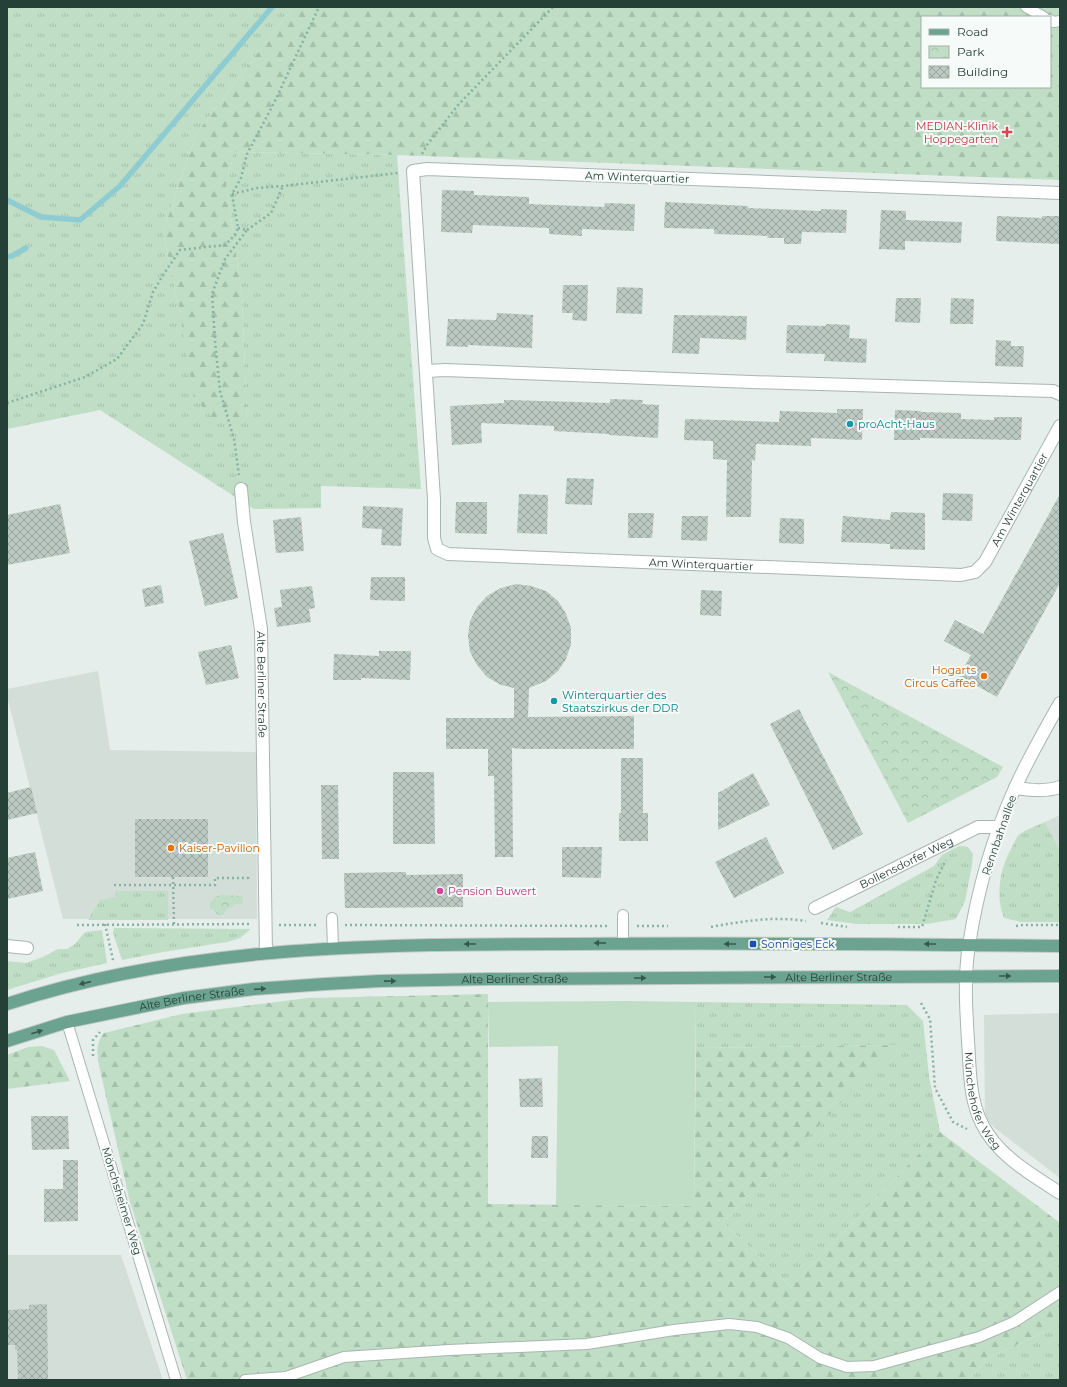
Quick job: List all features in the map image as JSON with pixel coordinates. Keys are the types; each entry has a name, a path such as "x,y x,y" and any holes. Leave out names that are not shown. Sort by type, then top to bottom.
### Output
{"main road":[{"path":"7,1004 54,990 187,962 266,953 332,948 445,944 623,943 1060,946"},
{"name":"Alte Berliner Straße","path":"7,1041 67,1022 184,998 254,990 372,981 1060,976"}],"street":[{"name":"Am Winterquartier","path":"1060,193 426,169 414,171 434,499 434,538 437,549 448,554 961,575 975,572 984,562 1060,426"},
{"path":"426,371 446,370 751,382 1053,391 1060,394"},
{"name":"Alte Berliner Straße","path":"241,489 244,522 261,629 264,777 264,924 266,953"},
{"name":"Rennbahnallee","path":"966,976 969,945 984,874 1000,827 1015,788 1060,703"},
{"path":"1015,788 1030,790 1053,789 1060,787"},
{"name":"Bollensdorfer Weg","path":"816,908 978,827 1000,827"},
{"path":"7,946 27,948"},
{"name":"Münchehofer Weg","path":"966,976 970,1076 973,1100 981,1124 994,1143 1014,1163 1060,1193"}],"lane":[{"path":"1026,7 1042,16"},
{"path":"623,915 623,943"},
{"path":"332,921 332,948"},
{"name":"Mönchsheimer Weg","path":"67,1022 176,1380"},
{"path":"245,1380 284,1378 344,1357 449,1350 587,1344 674,1330 729,1324 757,1327 776,1333 788,1338 820,1358 847,1366 874,1366 979,1337 1014,1322 1060,1292"}],"path":[{"path":"7,403 85,377 117,359 143,324 153,292 162,275 180,250 225,245 235,235 238,228 232,194 241,178 247,154 274,103 319,7"},
{"path":"232,194 257,188 414,171 427,145 458,106 553,7"},
{"path":"241,489 234,439 220,391 212,294 225,259 247,230 271,213 283,186"},
{"path":"238,228 247,230"},
{"path":"892,927 922,927 936,880 949,856"},
{"path":"114,885 215,885 215,878 248,878 248,870"},
{"path":"173,878 174,924"},
{"path":"704,927 754,921 795,919 810,921"},
{"path":"77,924 264,924 332,921 674,926"},
{"path":"817,922 854,928"},
{"path":"106,924 117,976"},
{"path":"1016,926 1023,924 1060,925"},
{"path":"921,1003 930,1019 935,1088 953,1122 994,1143"},
{"path":"85,1082 94,1056 93,1040 102,1030"}],"shaded area":[{"path":"98,671 110,750 256,752 257,919 63,919 7,696 7,689"},
{"path":"1060,815 1060,851 1045,822"},
{"path":"1060,1013 1060,1178 996,1129 985,1118 984,1015"},
{"path":"7,1255 121,1255 163,1380 7,1380"}],"green space":[{"path":"7,7 293,7 196,134 163,232 180,313 247,422 242,297 226,182 235,152 397,155 421,489 321,486 321,508 254,509 100,410 7,429"},
{"path":"293,7 1060,7 1060,180 397,155 235,152 226,182 242,297 247,422 212,417 194,398 180,313 163,232 196,134"},
{"path":"828,672 1003,767 997,777 908,823"},
{"path":"1045,822 1060,851 1060,922 1021,922 1004,918 1001,909 999,891 1004,864 1015,840 1019,835"},
{"path":"959,846 968,847 973,854 965,901 956,919 927,924 857,924 827,920 836,907 850,912 934,866 942,855"},
{"path":"115,891 168,891 168,920 88,920 100,900 116,897"},
{"path":"220,895 243,896 243,903 235,904 228,908 223,915 219,916 214,910 210,909 210,903 215,897"},
{"path":"114,928 251,929 240,938 227,942 122,960 113,933"},
{"path":"102,930 107,963 62,973 7,990 7,961 26,963 43,957 58,949 67,949 75,944 85,932"},
{"path":"488,994 488,1204 694,1206 696,1048 898,1045 723,1222 791,1287 940,1132 1060,1223 1060,1325 990,1357 967,1380 187,1380 130,1202 98,1061 98,1046 104,1033 182,1014 308,998"},
{"path":"488,1002 696,1002 694,1206 556,1205 558,1046 489,1047"},
{"path":"696,1002 907,1005 923,1021 929,1076 940,1132 791,1287 723,1222 897,1045 696,1048"},
{"path":"42,1046 54,1050 70,1081 7,1089 7,1055 28,1047"},
{"path":"1060,1325 1060,1380 967,1380 990,1357"}],"building":[{"path":"442,190 474,191 474,195 529,197 529,204 604,207 605,203 635,204 634,231 582,229 582,236 549,234 549,228 473,225 472,233 441,232"},
{"path":"665,202 748,206 748,208 821,211 821,209 847,210 846,233 802,232 801,244 784,244 784,238 714,234 714,229 664,228"},
{"path":"881,210 906,211 906,220 962,222 961,243 905,241 905,250 879,249"},
{"path":"997,216 1042,218 1042,216 1060,216 1060,244 996,241"},
{"path":"563,285 588,285 587,321 572,320 573,313 562,313"},
{"path":"617,287 643,288 642,314 616,313"},
{"path":"896,298 921,298 920,323 895,322"},
{"path":"951,298 974,299 973,324 950,324"},
{"path":"497,313 533,315 532,348 468,345 468,347 446,346 448,319 496,320"},
{"path":"674,315 747,316 746,340 700,338 699,354 672,353"},
{"path":"826,324 850,325 849,338 867,339 866,363 824,361 825,354 786,353 787,325 826,326"},
{"path":"996,340 1011,341 1011,346 1024,346 1023,367 995,366"},
{"path":"610,399 643,400 642,404 659,405 658,438 554,431 554,426 481,423 482,443 452,445 450,406 504,403 504,400 610,403"},
{"path":"837,409 863,409 862,440 811,438 811,446 756,444 755,461 752,460 751,517 726,517 727,460 713,459 713,441 684,440 685,419 779,422 780,411 837,413"},
{"path":"895,410 961,413 961,419 994,420 994,417 1022,417 1021,440 920,438 920,440 894,440"},
{"path":"567,478 594,479 592,505 565,504"},
{"path":"943,493 973,494 972,521 942,520"},
{"path":"519,494 548,495 547,534 517,533"},
{"path":"1060,494 1060,583 997,697 959,676 971,655 944,641 955,620 983,634"},
{"path":"456,502 487,502 487,534 455,533"},
{"path":"60,504 70,553 7,565 7,515"},
{"path":"363,506 403,508 401,546 381,545 382,529 362,528"},
{"path":"891,512 925,513 925,550 890,549 890,544 841,542 843,516 890,520"},
{"path":"628,513 654,513 652,538 628,538"},
{"path":"682,516 708,516 707,541 681,540"},
{"path":"301,517 304,551 276,553 273,520"},
{"path":"780,518 804,519 804,544 779,543"},
{"path":"223,533 238,598 205,606 189,541"},
{"path":"371,577 405,577 405,601 370,600"},
{"path":"516,584 531,586 546,591 558,601 566,614 571,628 571,644 566,659 558,671 546,681 529,688 528,717 634,716 634,749 512,748 513,857 495,857 494,776 488,776 488,749 446,749 446,718 514,718 514,688 501,685 487,677 477,665 470,652 468,636 470,621 477,607 487,596 501,588"},
{"path":"161,585 164,603 145,607 142,589"},
{"path":"312,586 315,608 309,609 311,622 277,627 274,608 282,607 280,590"},
{"path":"701,590 722,591 721,616 700,615"},
{"path":"231,645 239,678 206,685 198,652"},
{"path":"379,651 411,651 410,680 361,678 361,680 333,680 334,654 379,656"},
{"path":"799,709 863,834 833,850 770,724"},
{"path":"621,758 643,758 643,813 648,813 648,841 619,841 619,813 621,813"},
{"path":"393,772 434,772 435,844 393,844"},
{"path":"753,773 770,805 718,830 718,793"},
{"path":"321,785 338,785 339,859 322,859"},
{"path":"31,787 37,813 7,820 7,793"},
{"name":"Kaiser-Pavillon","path":"135,819 208,819 208,877 135,877"},
{"path":"766,837 784,873 734,898 715,862"},
{"path":"562,847 602,847 601,878 562,877"},
{"path":"35,852 43,891 7,899 7,858"},
{"path":"406,872 406,875 463,874 463,907 345,908 344,873"},
{"path":"542,1078 543,1107 520,1107 519,1079"},
{"path":"31,1116 68,1116 69,1149 32,1150"},
{"path":"532,1136 548,1136 548,1158 531,1158"},
{"path":"63,1160 78,1160 78,1221 44,1222 44,1189 63,1189"},
{"path":"47,1304 48,1380 18,1380 17,1350 15,1350 15,1345 7,1345 7,1310 29,1309 29,1305"}],"waterway":[{"path":"7,200 41,217 80,220 120,186 272,7"},
{"path":"7,257 12,256 26,248"}],"place":[{"name":"MEDIAN-Klinik Hoppegarten","path":"1007,132"},
{"name":"proAcht-Haus","path":"850,424"},
{"name":"Hogarts Circus Caffee","path":"984,676"},
{"name":"Winterquartier des Staatszirkus der DDR","path":"554,701"},
{"name":"Kaiser-Pavillon","path":"171,848"},
{"name":"Pension Buwert","path":"440,891"},
{"name":"Sonniges Eck","path":"753,944"}]}
